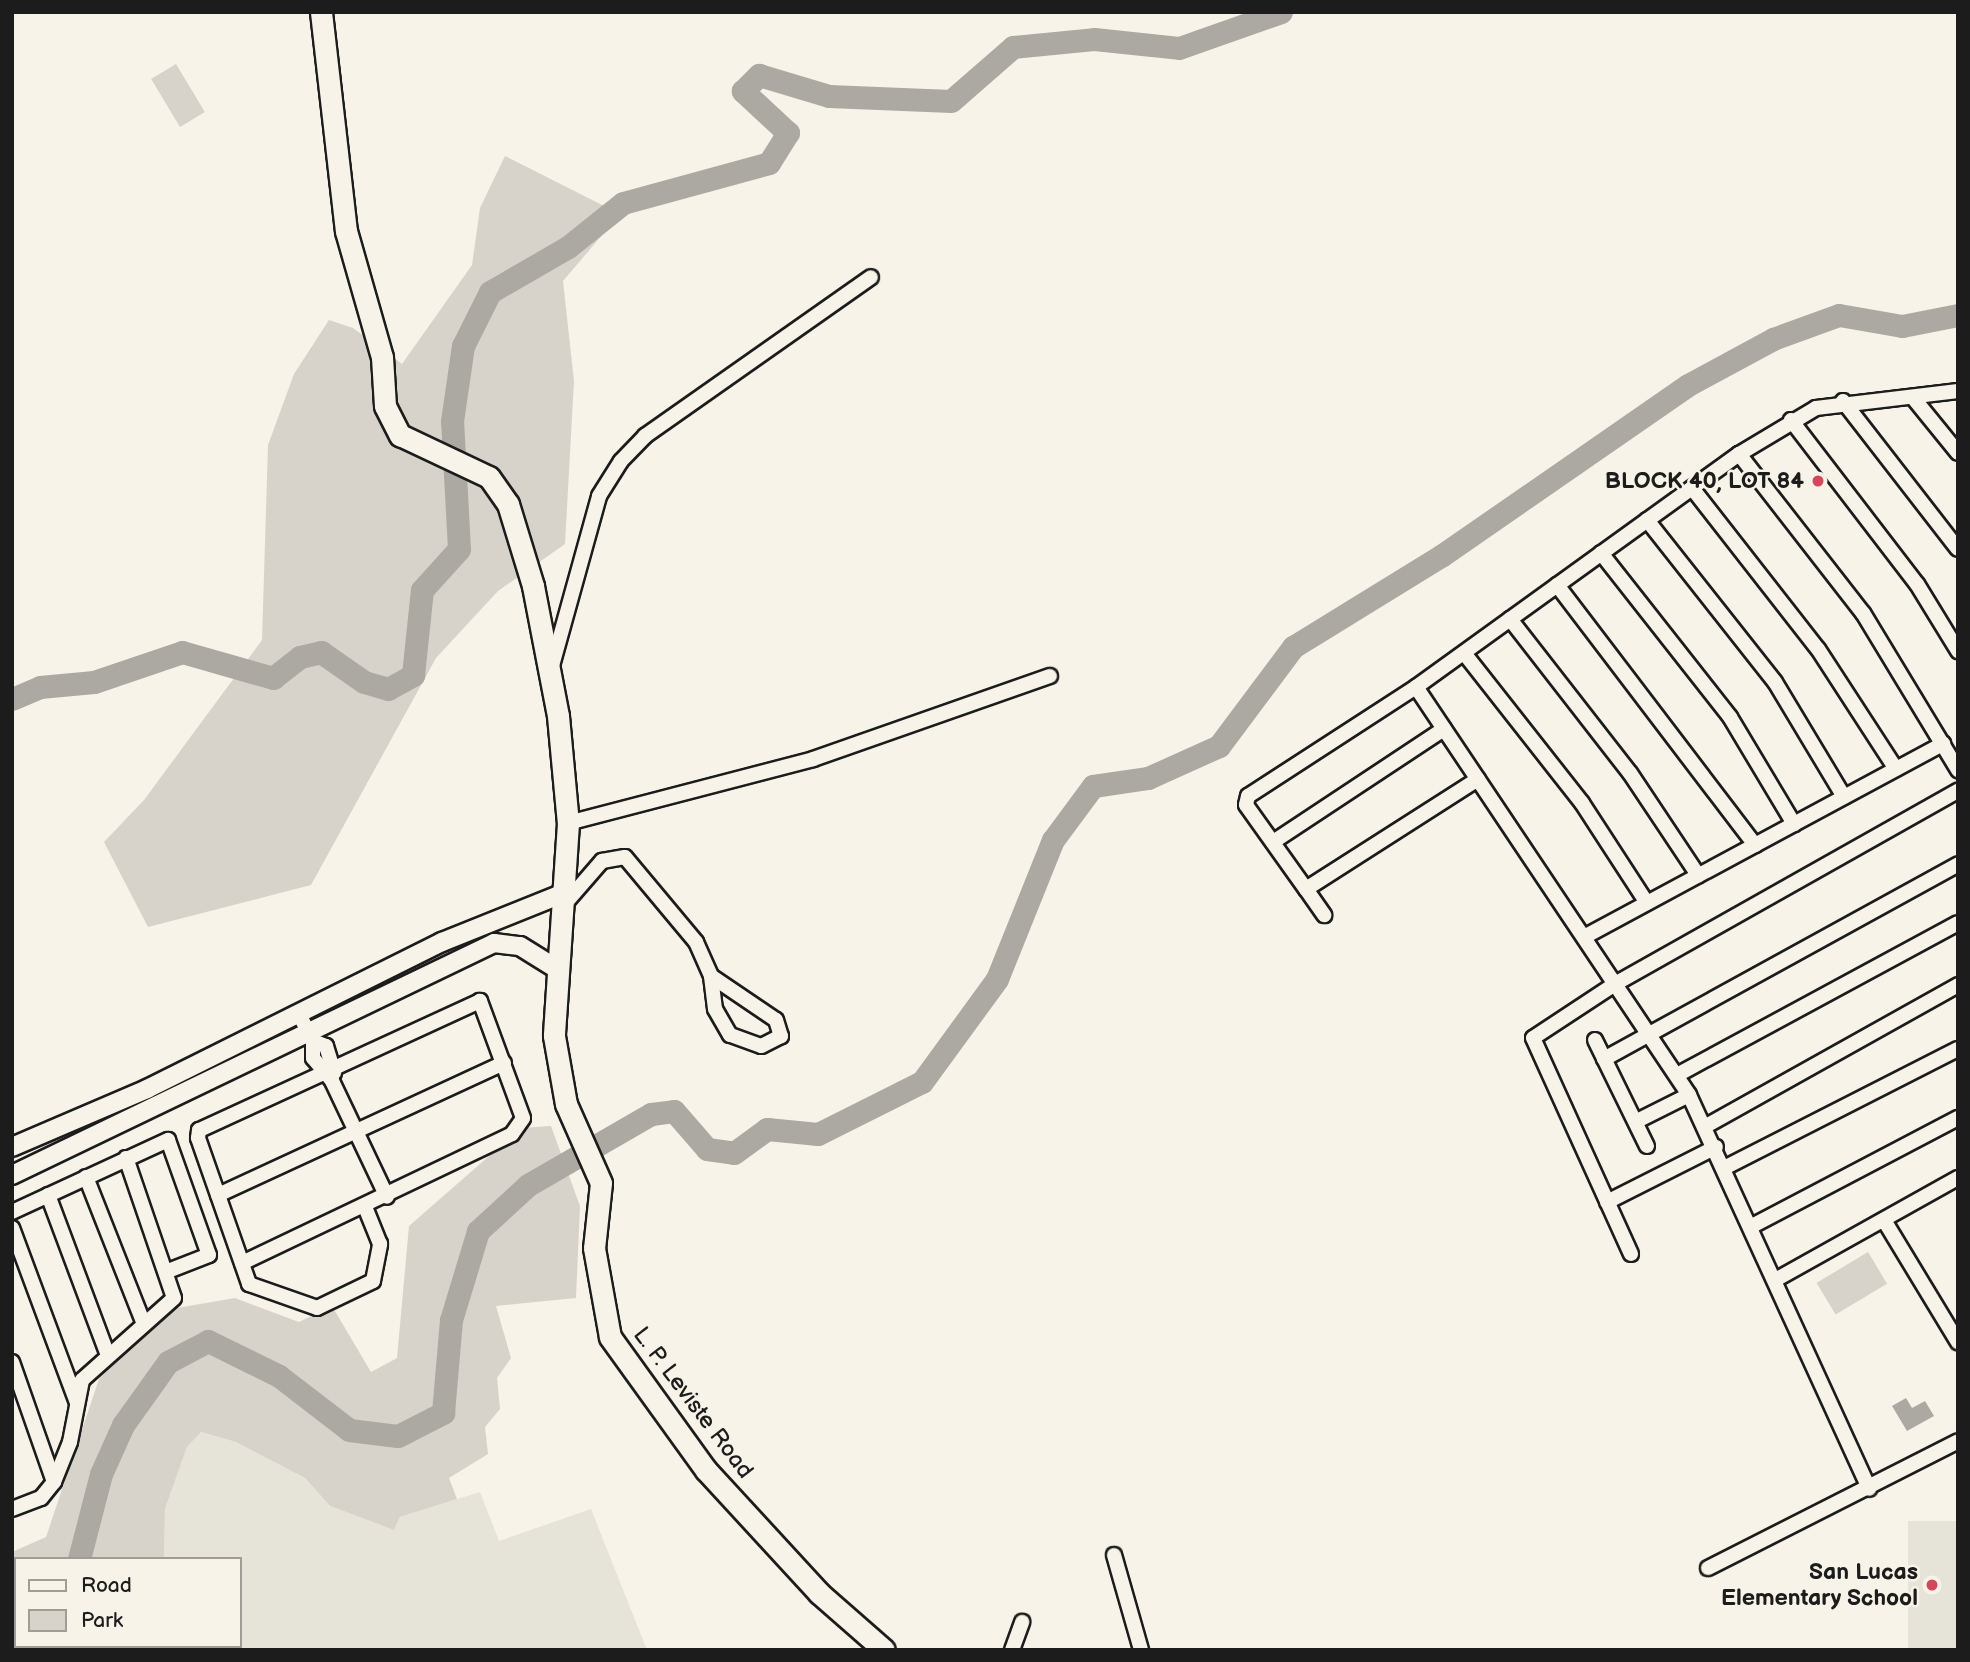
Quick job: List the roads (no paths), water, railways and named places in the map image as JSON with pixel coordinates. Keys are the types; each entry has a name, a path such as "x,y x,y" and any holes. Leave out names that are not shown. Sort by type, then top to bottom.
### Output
{"main road":[{"name":"L. P. Leviste Road","path":"321,12 342,206 382,357 385,406 400,435 436,454 482,469 508,504 550,671 568,823 554,1035 576,1133 601,1183 594,1248 598,1287 622,1357 715,1481 819,1593 884,1650"}],"street":[{"path":"550,671 599,496 621,461 645,436 871,277"},
{"path":"1324,915 1246,805 1248,796 1416,687 1739,454 1791,420 1843,401 1915,400 1958,391"},
{"path":"1915,400 1958,453"},
{"path":"1843,401 1958,549"},
{"path":"1791,420 1917,584 1958,651"},
{"path":"1739,454 1863,613 1958,770"},
{"path":"1692,488 1818,649 1896,769"},
{"path":"1647,520 1775,682 1844,797"},
{"path":"1601,553 1730,717 1794,824"},
{"path":"1557,585 1755,845"},
{"path":"1510,619 1630,773 1699,875"},
{"path":"1464,653 1582,803 1647,903"},
{"path":"568,823 813,759 1050,676"},
{"path":"1416,687 1689,1095 1726,1167 1869,1489"},
{"path":"1272,842 1444,729"},
{"path":"1584,937 1942,744"},
{"path":"1306,889 1478,779"},
{"path":"1631,1254 1533,1041 1615,984 1958,791"},
{"path":"12,1147 299,1014 487,922 564,899 602,861 625,857 696,942 711,976 715,1009 730,1034 761,1046 780,1036 776,1020 711,976"},
{"path":"1604,1059 1648,1032 1958,864"},
{"path":"487,922 494,943"},
{"path":"1677,1075 1958,923"},
{"path":"12,1175 311,1038 494,943 520,946 557,969"},
{"path":"1706,1126 1958,985"},
{"path":"242,1263 365,1208 512,1134 523,1118 505,1063 477,1001 330,1074 199,1130 218,1195 249,1284 317,1308 373,1281 380,1244 365,1208"},
{"path":"299,1014 387,1197"},
{"path":"1595,1040 1647,1146"},
{"path":"1726,1167 1958,1049"},
{"path":"218,1195 505,1063"},
{"path":"1637,1121 1689,1095"},
{"path":"1752,1226 1958,1118"},
{"path":"12,1212 163,1140 172,1145 209,1255 168,1271"},
{"path":"1607,1202 1716,1147"},
{"path":"13,1505 41,1498 54,1482 82,1380 107,1353 174,1298 168,1271 125,1158"},
{"path":"86,1177 144,1324"},
{"path":"1777,1279 1958,1178"},
{"path":"48,1195 107,1353"},
{"path":"1884,1220 1958,1342"},
{"path":"12,1228 77,1404"},
{"path":"12,1362 54,1482"},
{"path":"1709,1568 1869,1489 1958,1441"},
{"path":"1114,1555 1140,1650"},
{"path":"1012,1650 1022,1622"}],"waterway":[{"path":"12,699 40,687 94,682 182,652 273,678 300,657 321,652 364,682 388,689 413,675 422,590 459,549 452,421 463,346 490,292 568,247 623,203 769,163 788,133 743,91 759,75 829,96 951,101 1013,47 1094,39 1179,48 1281,12"},
{"path":"80,1557 101,1474 123,1425 168,1362 208,1341 279,1376 349,1430 398,1436 443,1413 451,1320 478,1231 528,1185 651,1114 674,1111 707,1149 734,1153 767,1129 818,1134 922,1082 997,979 1053,840 1093,786 1148,778 1219,746 1293,647 1441,556 1688,385 1773,339 1839,315 1902,326 1958,315"}],"place":[{"name":"BLOCK 40, LOT 84","path":"1818,481"},
{"name":"San Lucas Elementary School","path":"1932,1585"}]}
